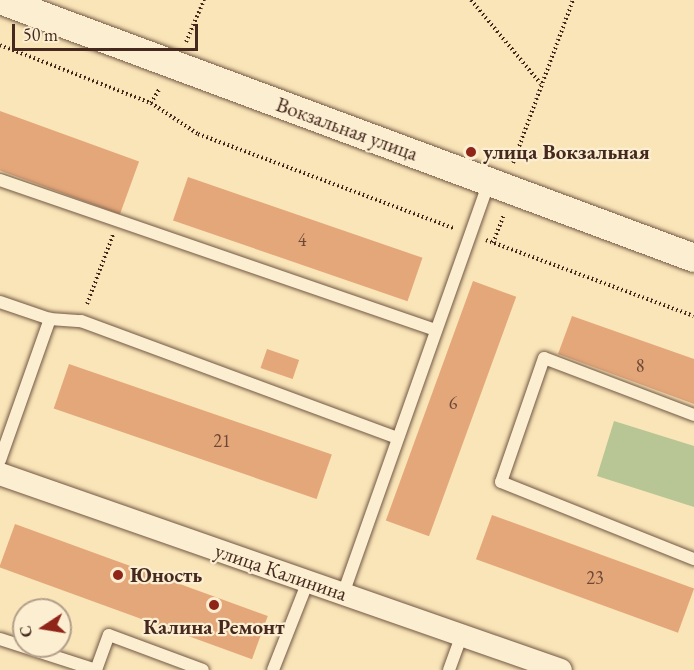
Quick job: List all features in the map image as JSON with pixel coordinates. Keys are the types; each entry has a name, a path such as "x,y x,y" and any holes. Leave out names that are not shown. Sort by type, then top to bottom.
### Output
{"street":[{"name":"Вокзальная улица","path":"0,0 694,258"},
{"name":"улица Калинина","path":"0,474 561,670"}],"lane":[{"path":"0,180 436,330"},
{"path":"343,594 468,233 501,187"},
{"path":"0,302 50,319 81,321 397,438"},
{"path":"0,460 50,319"},
{"path":"694,415 544,358 501,482 694,559"},
{"path":"273,670 308,581"},
{"path":"0,639 96,670 109,635 203,670"},
{"path":"449,670 462,635"}],"path":[{"path":"471,0 542,84"},
{"path":"493,243 501,187 518,172 510,170 573,0"},
{"path":"0,45 151,103 198,134 694,316"},
{"path":"81,321 118,220"}],"green space":[{"path":"614,421 694,446 694,507 597,476"}],"building":[{"path":"0,111 139,162 120,214 0,171"},
{"path":"188,177 422,258 408,301 173,220"},
{"path":"473,281 516,297 429,536 386,521"},
{"path":"572,316 694,359 694,404 558,354"},
{"path":"267,349 299,360 293,379 260,368"},
{"path":"69,364 332,455 317,499 54,408"},
{"path":"492,515 694,589 678,633 476,559"},
{"path":"15,524 268,616 252,659 0,567"}],"place":[{"name":"улица Вокзальная","path":"471,152"},
{"name":"Юность","path":"118,575"},
{"name":"Калина Ремонт","path":"214,605"}]}
